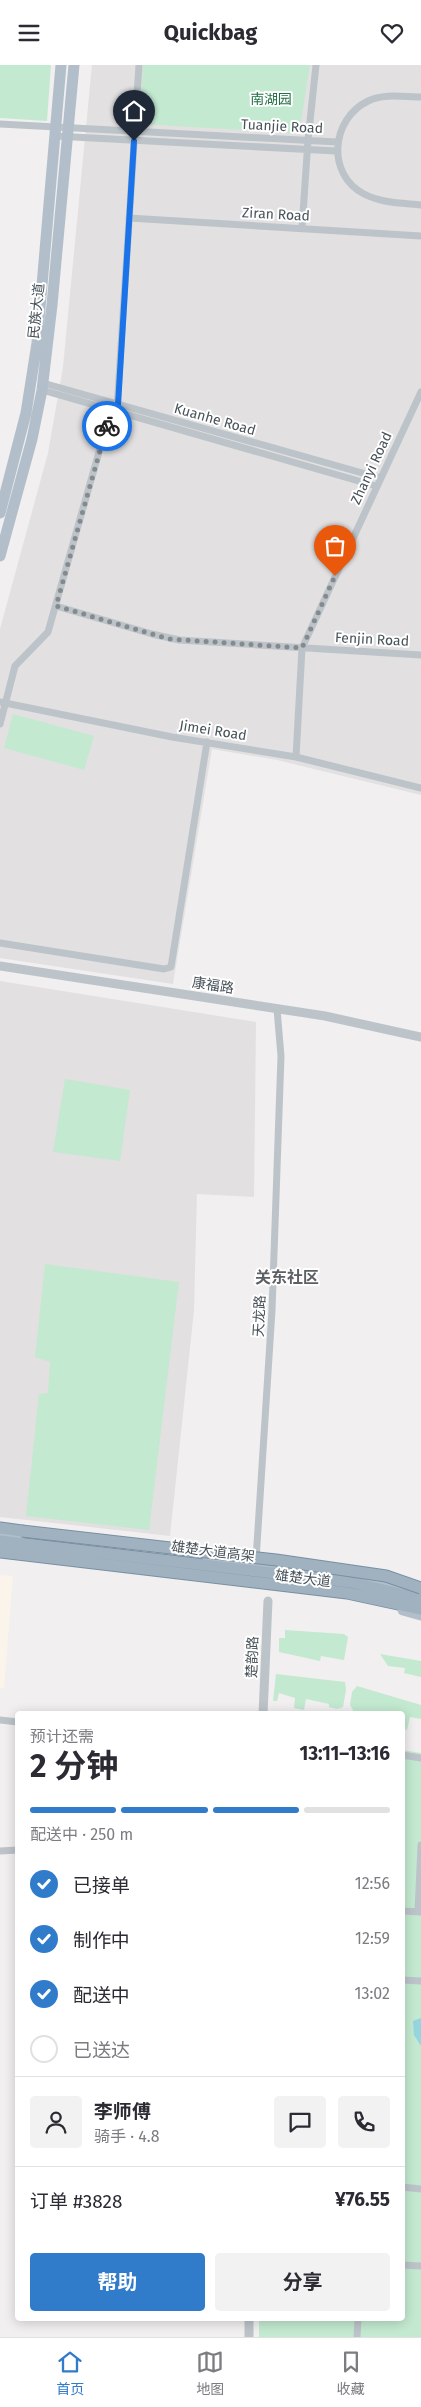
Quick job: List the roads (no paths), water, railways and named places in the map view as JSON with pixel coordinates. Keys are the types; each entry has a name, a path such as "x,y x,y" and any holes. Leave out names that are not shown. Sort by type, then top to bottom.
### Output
{"highway":[{"path":"0,1529 276,1560 386,1577 421,1588"},
{"name":"雄楚大道高架","path":"0,1541 350,1582 421,1599"},
{"name":"雄楚大道高架","path":"0,1552 347,1593 421,1609"}],"main road":[{"name":"民族大道","path":"0,513 26,413 33,373 42,302 61,65"},
{"name":"民族大道","path":"0,556 32,439 42,387 74,65"},
{"name":"雄楚大道","path":"0,1535 355,1577 421,1592"},
{"name":"雄楚大道","path":"0,1557 350,1599 394,1607 421,1615"}],"street":[{"path":"0,723 3,703 15,666 48,632 115,407 139,65"},
{"path":"302,228 307,150 316,65"},
{"path":"337,142 348,117 368,101 384,96 421,97"},
{"name":"Tuanjie Road","path":"0,124 56,132 134,131 337,142 336,151 307,150 134,141 68,132"},
{"path":"336,151 345,175 363,194 383,200 421,205"},
{"name":"Ziran Road","path":"129,218 421,236"},
{"name":"Kuanhe Road","path":"42,387 380,478"},
{"name":"Zhanyi Road","path":"296,757 302,648 421,392"},
{"name":"Kuanhe Road","path":"115,407 376,486"},
{"name":"Fenjin Road","path":"56,606 169,639 421,655"},
{"name":"Jimei Road","path":"3,703 296,757 421,788"},
{"path":"0,943 164,969 171,967 207,742"},
{"name":"康福路","path":"0,966 325,1016 421,1037"},
{"name":"天龙路","path":"256,1565 273,1281 281,1056 277,1009"},
{"name":"楚韵路","path":"263,1711 268,1601"},
{"path":"0,1720 15,1722"},
{"path":"405,1755 421,1758"},
{"path":"405,1911 419,1912 421,1845"},
{"path":"0,1851 15,1850"},
{"path":"405,1980 421,1981"},
{"path":"405,2187 421,2189"},
{"path":"405,2265 421,2266"},
{"path":"249,2321 249,2337"},
{"path":"357,2337 358,2321"}],"water":[{"path":"421,2018 421,2046 414,2035 413,2021"}],"district":[{"name":"关东社区","path":"287,1277"}],"park label":[{"name":"南湖园","path":"271,99"}]}
